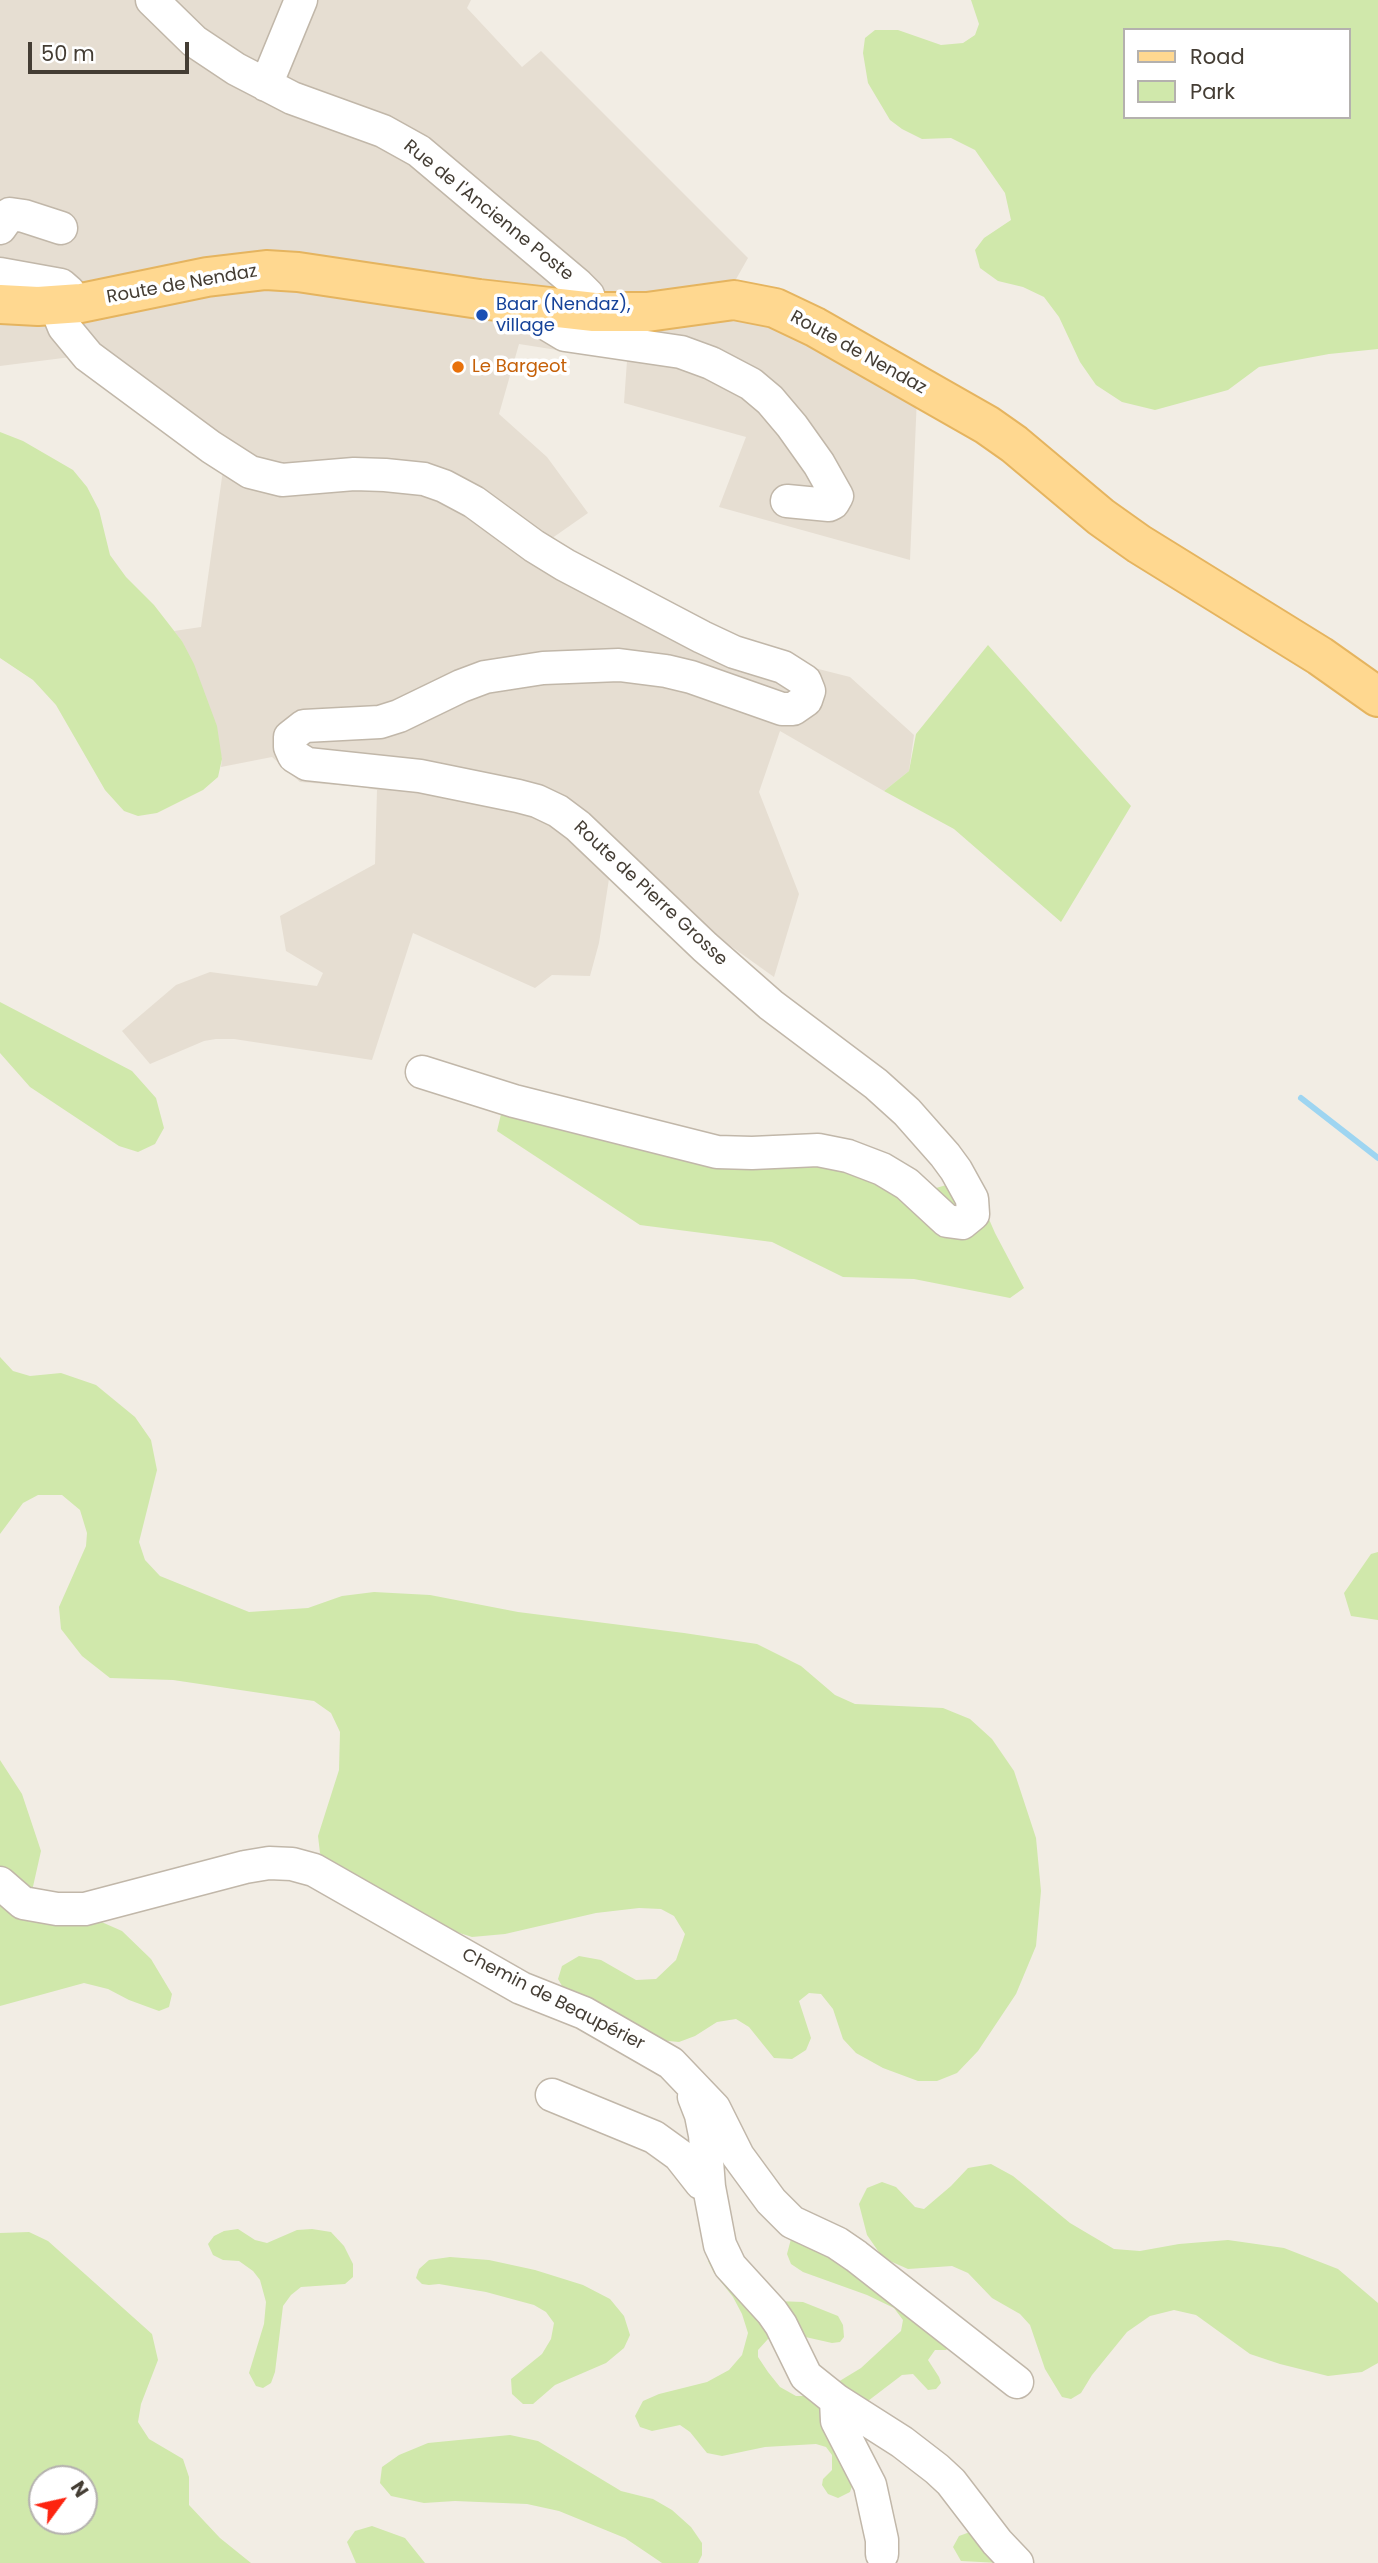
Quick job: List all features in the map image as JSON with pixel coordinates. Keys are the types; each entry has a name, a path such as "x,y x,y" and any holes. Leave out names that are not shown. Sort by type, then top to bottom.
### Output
{"main road":[{"name":"Route de Nendaz","path":"0,304 65,304 119,297 214,276 266,270 322,275 540,307 594,312 647,312 734,300 775,308 987,425 1014,444 1101,517 1139,544 1320,656 1378,697"}],"street":[{"name":"Rue de l'Ancienne Poste","path":"152,0 194,41 236,69 292,98 383,131 419,150 589,295 594,312"},
{"path":"266,85 302,0"},
{"path":"0,228 10,214 61,228"},
{"path":"0,274 61,285 69,292 65,304"},
{"name":"Route de Pierre Grosse","path":"65,304 67,333 88,356 211,447 250,472 282,480 354,474 385,475 424,480 444,486 474,502 565,565 702,638 734,652 783,667 804,681 809,691 806,700 793,709 782,709 666,671 619,666 543,668 485,677 380,722 303,726 290,737 290,747 294,756 307,764 420,776 518,796 558,811 578,826 705,947 771,1005 876,1084 908,1112 956,1170 972,1199 973,1213 962,1223 947,1220 907,1184 882,1169 848,1156 818,1150 718,1152 514,1101 422,1072"},
{"path":"540,307 545,323 565,335 681,352 711,363 751,384 770,400 792,426 838,496 829,505 787,501"},
{"name":"Chemin de Beaupérier","path":"0,1883 23,1903 57,1909 85,1909 245,1867 270,1863 292,1864 314,1871 521,1988 584,2013 671,2063 685,2076 701,2115 709,2187 720,2245 730,2266 776,2319 806,2376 836,2400 902,2442 937,2469 951,2482 997,2542 1017,2563"},
{"path":"685,2076 714,2108 738,2156 753,2177 771,2201 792,2222 837,2243 856,2256 1017,2382"},
{"path":"552,2095 654,2137 678,2155 701,2183 709,2187"},
{"path":"836,2400 837,2421 870,2485 882,2540 882,2554"}],"shaded area":[{"path":"0,0 471,0 467,8 522,67 541,51 748,258 718,311 755,314 917,397 910,560 719,507 746,437 624,403 627,361 519,344 499,414 547,457 588,513 548,541 767,656 850,677 914,735 909,771 884,791 780,731 759,792 799,894 774,977 690,917 611,866 599,943 590,976 552,975 535,988 413,933 372,1060 234,1039 216,1039 204,1041 150,1064 122,1031 176,985 210,972 317,986 323,973 286,951 280,916 375,864 377,790 300,782 272,757 221,767 222,759 182,641 174,631 201,627 224,463 79,356 0,366"}],"green space":[{"path":"971,0 1378,0 1378,349 1329,354 1259,367 1228,390 1155,410 1122,402 1096,385 1080,362 1059,317 1044,297 1023,287 998,281 980,268 975,250 984,238 1011,220 1005,193 975,150 951,138 922,139 902,129 890,120 868,83 863,53 865,38 875,30 898,30 941,45 963,43 975,35 979,24"},
{"path":"0,432 23,441 73,470 87,487 99,510 110,555 182,641 194,664 217,726 222,759 218,777 203,790 157,813 138,816 124,811 105,790 56,705 33,680 0,658"},
{"path":"988,645 1131,806 1061,922 954,829 884,791 909,771 916,734"},
{"path":"0,1002 132,1071 156,1098 164,1128 155,1144 138,1152 119,1146 30,1087 0,1053"},
{"path":"502,1110 809,1155 929,1190 971,1178 995,1233 1024,1288 1010,1298 914,1279 843,1277 772,1242 640,1225 497,1131"},
{"path":"0,1357 13,1371 30,1376 61,1373 96,1385 135,1417 151,1440 157,1470 139,1542 145,1560 160,1576 249,1612 308,1608 342,1596 374,1592 430,1595 518,1612 757,1644 801,1666 835,1695 855,1704 943,1708 970,1719 992,1739 1014,1771 1036,1838 1041,1891 1036,1946 1016,1994 978,2051 957,2073 937,2081 918,2081 883,2068 856,2053 843,2039 833,2009 821,1994 809,1993 799,2001 811,2038 806,2050 792,2059 774,2058 749,2027 736,2019 717,2022 695,2036 679,2042 658,2040 565,1991 558,1979 562,1966 579,1956 601,1960 636,1980 656,1979 676,1960 685,1934 674,1916 661,1909 639,1908 596,1913 505,1934 472,1937 444,1928 327,1864 320,1853 318,1836 339,1770 340,1732 331,1713 314,1701 173,1680 110,1678 82,1656 61,1629 59,1607 86,1546 87,1533 80,1510 62,1495 38,1495 23,1503 0,1534"},
{"path":"1378,1552 1378,1620 1351,1616 1344,1593 1371,1554"},
{"path":"0,1760 22,1794 41,1851 32,1891 44,1919 56,1926 97,1920 122,1931 151,1959 172,1994 169,2007 159,2011 108,1989 84,1983 0,2006"},
{"path":"991,2164 1013,2176 1070,2223 1114,2249 1140,2251 1179,2244 1228,2240 1284,2248 1338,2269 1378,2303 1378,2363 1362,2372 1328,2376 1280,2364 1250,2354 1196,2315 1174,2310 1150,2316 1127,2332 1081,2393 1071,2399 1062,2397 1045,2369 1030,2325 1020,2314 992,2298 968,2273 952,2266 908,2269 883,2258 867,2235 859,2204 867,2188 882,2182 896,2187 915,2207 924,2209 968,2168"},
{"path":"238,2229 255,2240 267,2243 297,2230 331,2232 344,2246 353,2264 353,2277 345,2284 301,2287 283,2306 275,2372 271,2383 263,2388 256,2386 249,2373 264,2324 266,2302 260,2280 239,2261 223,2260 213,2255 208,2244 214,2236 224,2231"},
{"path":"29,2232 48,2241 152,2334 158,2360 141,2404 138,2422 149,2439 183,2459 189,2477 189,2505 220,2538 251,2563 0,2563 0,2233"},
{"path":"796,2233 953,2343 946,2350 935,2350 928,2360 941,2383 936,2389 928,2390 913,2374 902,2375 864,2404 854,2480 850,2492 838,2498 828,2494 822,2485 823,2479 832,2470 832,2455 826,2447 816,2444 765,2447 722,2456 707,2453 690,2432 680,2425 652,2431 640,2427 635,2416 643,2401 659,2394 707,2382 729,2370 742,2355 748,2333 742,2314 733,2297 714,2273 708,2261 710,2255 776,2301 803,2302 838,2316 843,2325 844,2337 840,2342 777,2335 768,2339 758,2350 758,2357 780,2387 796,2396 804,2396 838,2382 861,2368 901,2331 903,2320 894,2308 867,2295 803,2272 791,2264 787,2254 791,2239"},
{"path":"450,2257 489,2260 535,2270 583,2285 610,2299 624,2316 630,2335 624,2348 606,2363 555,2385 533,2404 523,2404 512,2394 511,2379 542,2354 551,2339 554,2323 546,2312 534,2305 486,2292 439,2284 422,2284 416,2278 419,2269 429,2260"},
{"path":"510,2435 538,2441 621,2491 653,2499 672,2510 691,2527 702,2543 702,2555 698,2563 662,2563 625,2538 559,2511 527,2504 455,2501 424,2503 391,2496 380,2483 382,2467 399,2455 428,2443"},
{"path":"372,2526 405,2538 425,2563 356,2563 347,2542 355,2531"},
{"path":"970,2532 1000,2563 961,2561 953,2547 959,2536"}],"waterway":[{"path":"1301,1098 1378,1158"}],"place":[{"name":"Baar (Nendaz), village","path":"482,315"},
{"name":"Le Bargeot","path":"458,367"}]}
